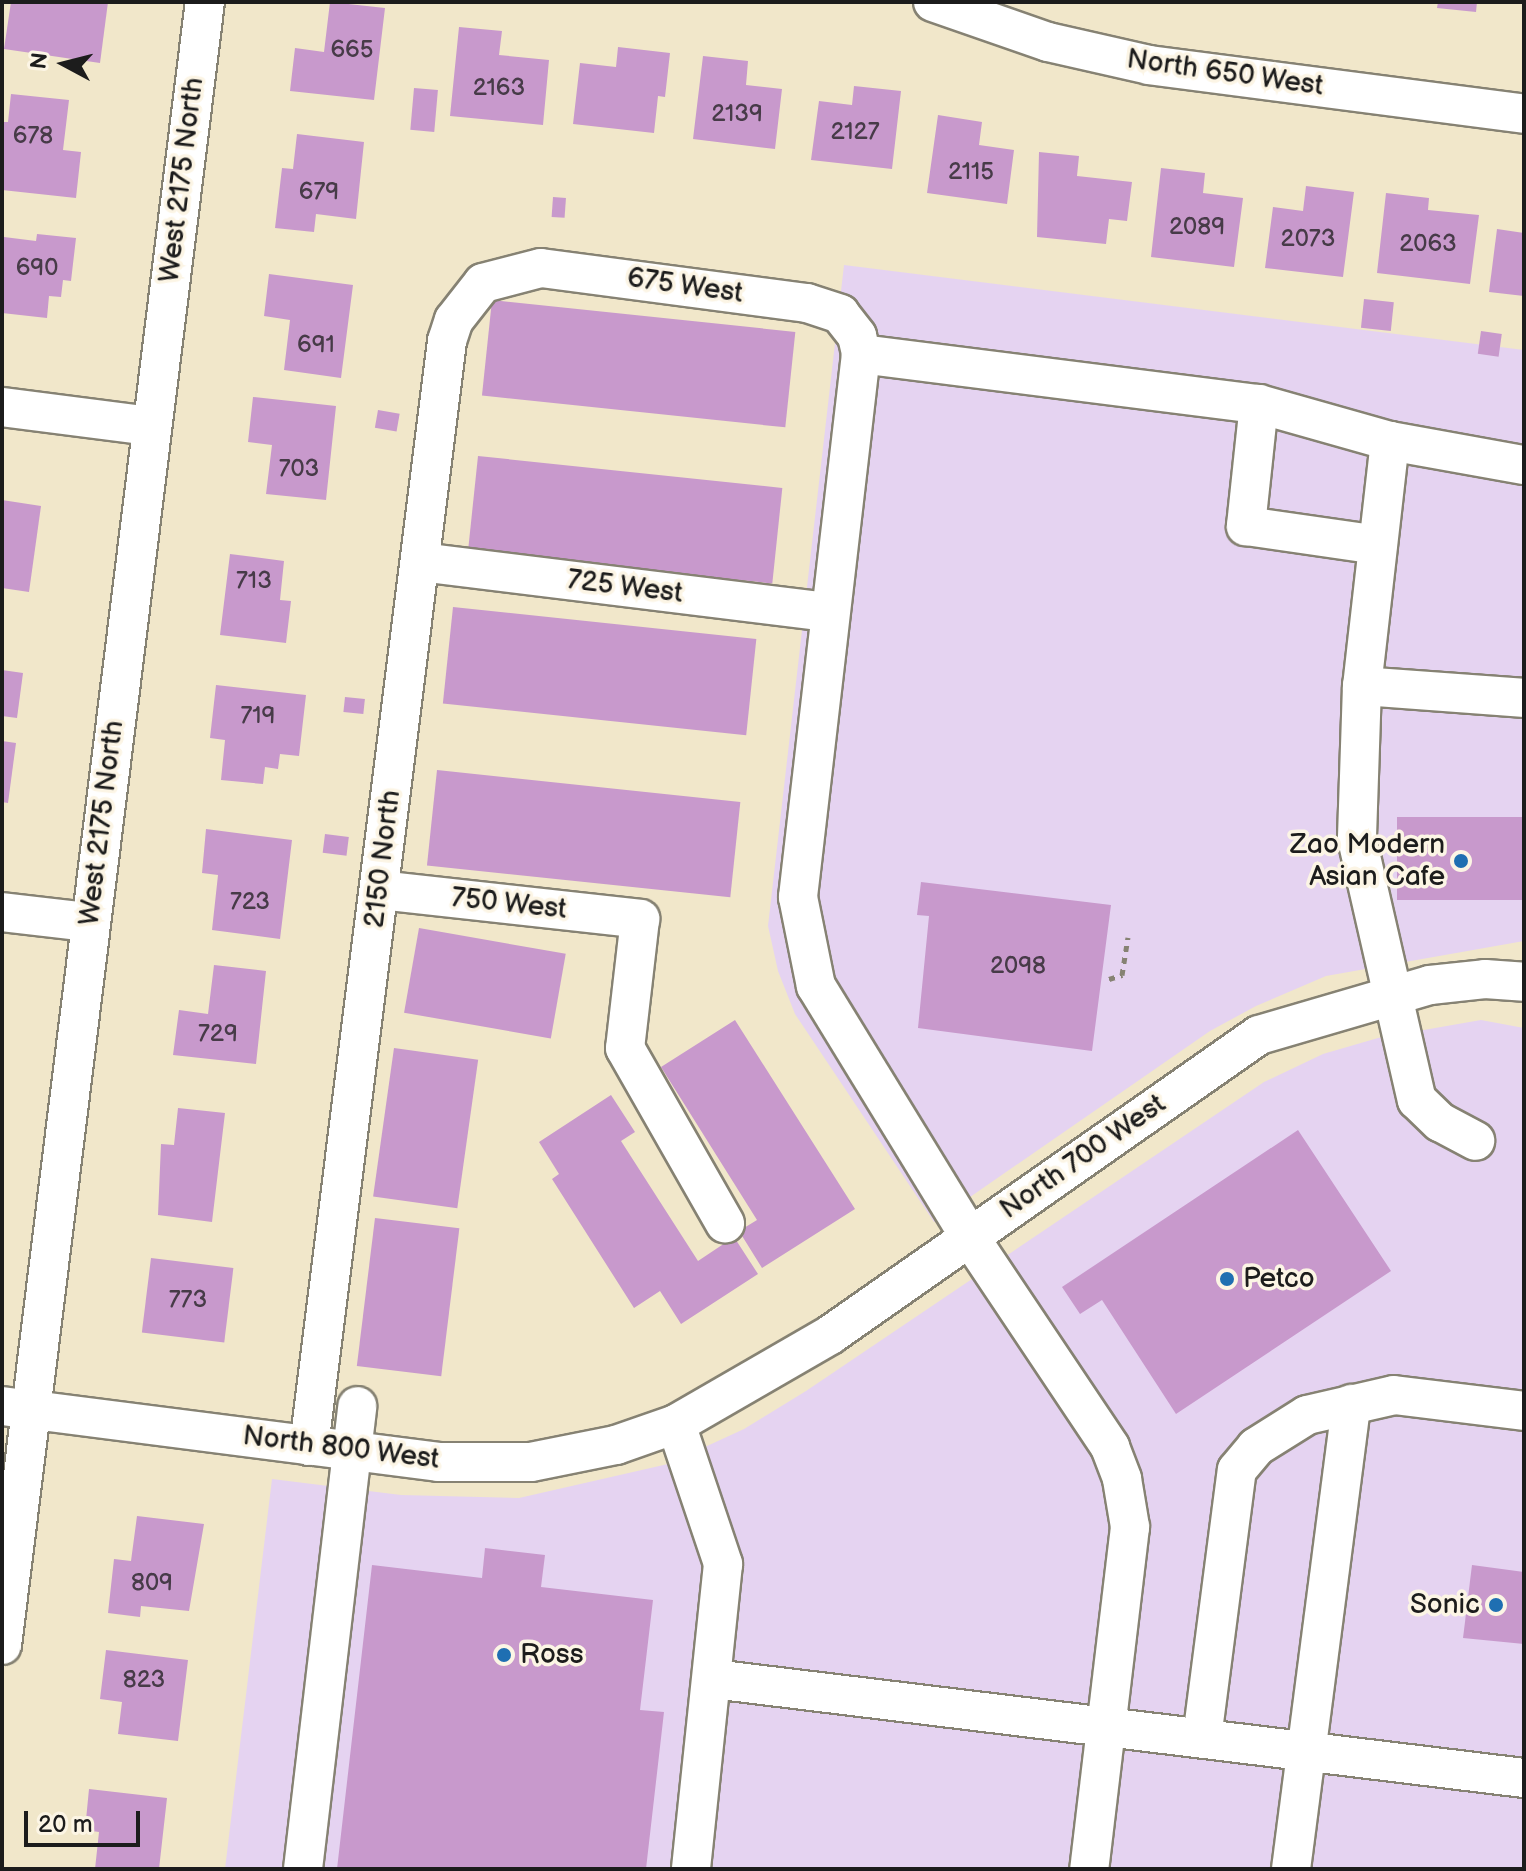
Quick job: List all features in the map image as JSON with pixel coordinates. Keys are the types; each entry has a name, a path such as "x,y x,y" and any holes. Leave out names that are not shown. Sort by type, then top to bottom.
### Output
{"street":[{"name":"West 2175 North","path":"2,1645 16,1408 89,922 205,2"},
{"name":"North 650 West","path":"946,4 1048,42 1149,65 1524,114"},
{"name":"675 West","path":"483,283 541,268 807,303 848,319 861,354"},
{"name":"2150 North","path":"309,1446 447,341 454,320 483,283"},
{"path":"1089,1869 1130,1527 1122,1479 1110,1447 969,1236 816,986 798,897 861,354 1259,404 1390,441 1524,465"},
{"path":"1259,404 1246,526 1378,545"},
{"path":"2,407 150,426"},
{"path":"1390,441 1362,686 1357,839 1417,1100 1440,1122 1475,1141"},
{"name":"725 West","path":"420,562 830,612"},
{"path":"1362,686 1524,698"},
{"name":"750 West","path":"379,890 640,919 625,1048 725,1223"},
{"path":"2,912 89,922"},
{"name":"North 700 West","path":"676,1424 830,1335 1259,1035 1392,993 1485,979 1524,982"},
{"path":"1202,1738 1237,1470 1256,1447 1307,1415 1394,1395 1524,1411"},
{"path":"1291,1869 1351,1404"},
{"path":"303,1869 357,1406"},
{"name":"North 800 West","path":"16,1408 438,1462 531,1462 616,1445 676,1424"},
{"path":"676,1424 723,1564 691,1869"},
{"path":"713,1679 1202,1738 1304,1754 1524,1778"}],"path":[{"path":"1109,979 1122,975 1128,937"}],"shaded area":[{"path":"844,265 1524,350 1524,941 1326,976 1256,1006 1210,1031 934,1222 795,1014 778,971 768,926"},
{"path":"1481,1020 1524,1028 1524,1869 225,1869 272,1479 401,1495 519,1498 668,1464 744,1429 806,1391 1264,1082 1323,1054 1378,1038"}],"building":[{"path":"11,2 108,2 100,63 4,49"},
{"path":"330,2 385,8 374,100 290,91 295,48 324,52"},
{"path":"1438,2 1477,2 1476,12 1437,8"},
{"path":"459,27 502,31 499,55 549,60 543,125 450,116"},
{"path":"618,47 670,53 665,97 658,96 654,133 573,124 580,63 616,67"},
{"path":"703,56 748,61 746,85 782,89 775,149 693,139"},
{"path":"854,86 901,91 892,169 811,160 819,101 852,105"},
{"path":"414,88 438,90 434,132 410,130"},
{"path":"11,94 69,100 63,150 81,152 76,198 2,190 2,122 8,122"},
{"path":"938,115 982,122 979,145 1014,150 1007,204 927,193"},
{"path":"297,134 364,142 356,219 316,214 314,232 275,228 282,168 293,169"},
{"path":"1039,152 1079,156 1077,176 1132,182 1127,221 1109,219 1106,244 1037,237"},
{"path":"1161,168 1205,173 1203,193 1243,198 1234,267 1151,257"},
{"path":"1306,186 1354,192 1343,277 1265,268 1273,207 1303,211"},
{"path":"1386,193 1429,198 1428,210 1479,215 1470,284 1377,273"},
{"path":"553,197 566,198 565,218 552,217"},
{"path":"1497,229 1524,233 1524,296 1489,292"},
{"path":"37,234 76,238 71,281 63,280 61,297 49,296 47,318 2,313 4,237 36,241"},
{"path":"269,274 353,285 341,378 284,370 290,320 264,316"},
{"path":"1364,299 1394,302 1391,331 1361,328"},
{"path":"492,300 795,332 785,427 482,395"},
{"path":"1481,331 1502,334 1499,357 1478,354"},
{"path":"253,397 336,406 326,500 266,494 272,445 248,442"},
{"path":"378,410 400,414 397,432 375,428"},
{"path":"478,456 782,488 772,583 468,551"},
{"path":"2,500 41,506 29,592 2,588"},
{"path":"230,554 284,561 280,600 291,601 286,643 220,635"},
{"path":"453,607 756,639 746,735 443,703"},
{"path":"2,670 23,673 17,718 2,716"},
{"path":"216,685 306,695 299,756 280,754 278,769 265,767 263,784 221,780 225,740 210,738"},
{"path":"345,697 365,699 363,714 343,712"},
{"path":"2,741 16,743 8,803 2,802"},
{"path":"437,770 740,802 730,897 427,865"},
{"name":"Zao Modern Asian Cafe","path":"1397,817 1524,817 1524,900 1397,900"},
{"path":"206,829 292,840 280,939 212,930 218,875 202,873"},
{"path":"325,834 349,837 347,856 323,853"},
{"path":"921,882 1111,905 1092,1051 918,1028 929,916 917,915"},
{"path":"419,928 566,954 551,1039 404,1013"},
{"path":"214,965 266,971 256,1064 173,1055 179,1010 208,1014"},
{"path":"735,1020 855,1209 762,1268 739,1231 757,1220 661,1067"},
{"path":"394,1048 478,1060 457,1208 373,1197"},
{"path":"611,1095 635,1132 621,1141 698,1261 734,1237 758,1274 681,1324 660,1291 634,1308 552,1179 559,1174 539,1142"},
{"path":"178,1108 225,1113 212,1222 158,1215 161,1144 174,1145"},
{"name":"Petco","path":"1298,1130 1391,1271 1176,1414 1102,1300 1080,1314 1062,1287"},
{"path":"375,1218 459,1228 441,1376 357,1366"},
{"path":"151,1258 233,1268 224,1343 142,1332"},
{"path":"137,1516 204,1524 189,1611 141,1606 140,1617 108,1613 114,1559 131,1561"},
{"name":"Ross","path":"485,1548 545,1555 541,1587 653,1600 640,1710 664,1712 646,1869 337,1869 372,1565 482,1578"},
{"name":"Sonic","path":"1472,1565 1524,1572 1524,1644 1463,1638"},
{"path":"106,1650 188,1660 178,1741 118,1734 122,1702 100,1699"},
{"path":"89,1789 167,1798 159,1869 95,1869 99,1832 85,1830"}],"place":[{"name":"Zao Modern Asian Cafe","path":"1461,861"},
{"name":"Petco","path":"1227,1279"},
{"name":"Sonic","path":"1496,1605"},
{"name":"Ross","path":"504,1655"}]}
